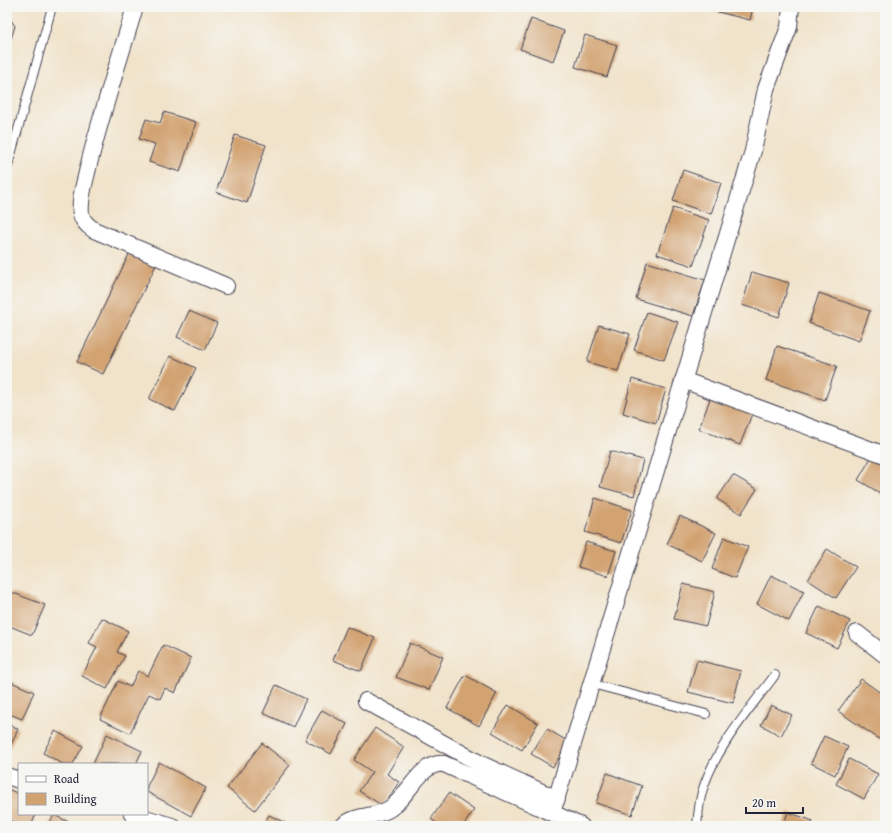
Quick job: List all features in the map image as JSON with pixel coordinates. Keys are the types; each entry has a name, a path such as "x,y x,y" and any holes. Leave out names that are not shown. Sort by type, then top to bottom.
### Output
{"street":[{"path":"135,7 91,156 80,207 82,218 88,226 94,230 226,286"},
{"path":"555,806 683,380 754,151 766,89 789,27 790,7"},
{"path":"683,380 885,455"},
{"path":"857,633 885,655"},
{"path":"366,701 555,806 581,826"},
{"path":"343,826 356,818 389,809 398,801 424,770 433,764 438,763 555,806"},
{"path":"7,776 18,780"},
{"path":"135,815 172,826"}],"lane":[{"path":"7,169 52,7"},
{"path":"697,826 702,792 716,760 727,741 775,675"},
{"path":"592,684 706,714"}],"building":[{"path":"711,7 753,7 750,20 710,10"},
{"path":"7,14 15,26 10,42 7,43"},
{"path":"531,19 564,31 553,61 520,49"},
{"path":"585,35 617,45 607,77 575,67"},
{"path":"164,112 196,122 180,172 149,162 155,144 139,139 146,119 160,123"},
{"path":"235,135 266,145 247,203 216,192"},
{"path":"683,170 721,183 711,214 673,201"},
{"path":"673,208 709,220 693,266 657,254"},
{"path":"130,252 156,265 103,374 77,362"},
{"path":"647,262 705,280 693,316 636,299"},
{"path":"752,272 789,283 779,317 742,305"},
{"path":"819,293 870,311 859,341 809,323"},
{"path":"189,311 217,323 205,350 177,337"},
{"path":"647,312 678,322 664,360 634,350"},
{"path":"599,325 630,334 618,371 587,362"},
{"path":"777,346 837,366 825,400 766,380"},
{"path":"170,356 196,368 175,411 149,399"},
{"path":"632,379 666,389 656,423 623,413"},
{"path":"710,399 752,414 740,445 699,429"},
{"path":"610,451 643,460 634,496 600,487"},
{"path":"872,456 885,463 885,496 858,480"},
{"path":"733,475 757,489 741,514 717,499"},
{"path":"595,498 632,510 621,543 585,532"},
{"path":"680,516 716,533 702,561 667,544"},
{"path":"724,537 748,547 735,578 712,569"},
{"path":"586,542 616,551 608,576 578,567"},
{"path":"827,549 856,567 836,598 808,580"},
{"path":"771,575 804,591 789,621 757,604"},
{"path":"683,584 715,592 706,626 674,619"},
{"path":"11,592 45,605 32,635 7,625 7,603"},
{"path":"819,606 850,621 837,648 806,633"},
{"path":"102,618 128,631 117,652 125,656 107,689 82,676 97,647 89,643"},
{"path":"347,627 375,638 361,671 333,660"},
{"path":"7,640 11,643 7,650"},
{"path":"410,643 443,657 429,690 396,677"},
{"path":"163,645 191,658 175,693 165,688 160,699 149,694 130,733 100,719 118,681 130,687 138,671 148,676"},
{"path":"697,660 741,671 733,703 688,692"},
{"path":"465,675 497,693 479,726 447,708"},
{"path":"861,679 885,696 885,743 838,711"},
{"path":"9,681 34,692 22,719 7,713 7,685"},
{"path":"276,685 306,699 293,727 263,713"},
{"path":"508,705 538,723 522,750 492,732"},
{"path":"771,705 792,715 781,736 761,725"},
{"path":"322,710 347,724 331,754 305,740"},
{"path":"7,724 18,729 7,754"},
{"path":"375,728 404,747 387,774 399,782 383,806 359,791 372,772 354,760"},
{"path":"547,729 569,742 553,767 531,754"},
{"path":"55,731 83,746 74,763 61,763 43,753"},
{"path":"107,734 142,751 136,763 93,763"},
{"path":"824,736 848,747 835,775 811,763"},
{"path":"262,743 290,765 255,810 227,788"},
{"path":"849,759 878,774 864,799 836,784"},
{"path":"159,762 206,788 191,816 148,793 148,784"},
{"path":"607,773 642,786 632,815 596,803"},
{"path":"8,789 18,794 18,815 36,815 31,826 23,826 7,819"},
{"path":"449,793 474,810 463,826 441,826 431,819"},
{"path":"788,812 813,821 811,826 783,826"},
{"path":"54,815 77,826 48,826"},
{"path":"269,815 291,826 263,826"}]}
